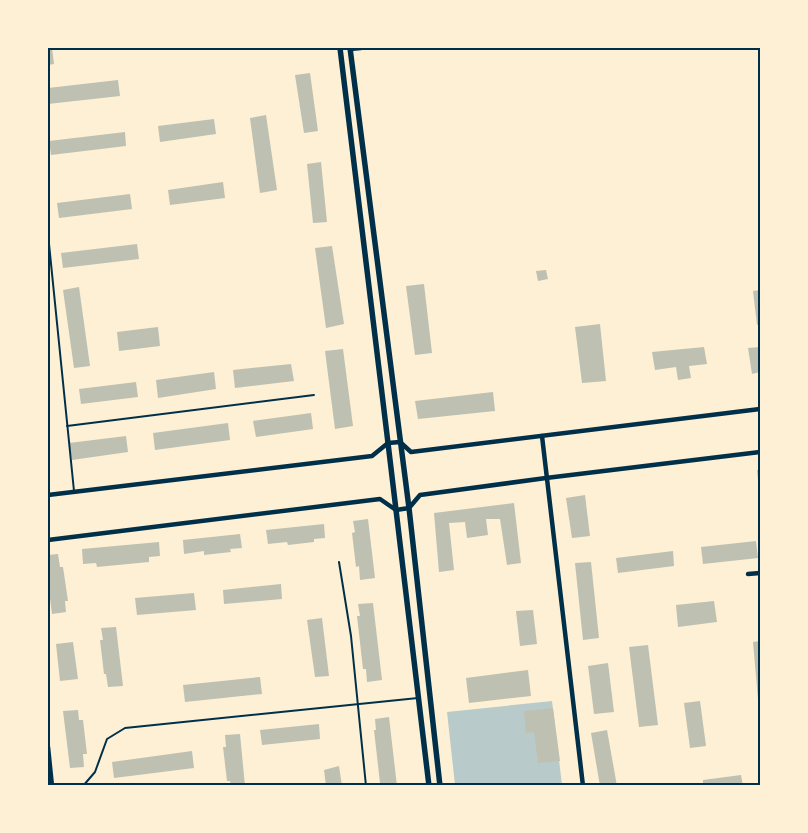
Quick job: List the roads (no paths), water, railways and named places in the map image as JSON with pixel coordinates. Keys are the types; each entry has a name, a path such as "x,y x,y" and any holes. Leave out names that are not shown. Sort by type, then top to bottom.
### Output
{"street":[{"path":"340,48 428,786"},
{"path":"361,48 350,48 409,508 440,786"},
{"path":"48,495 372,456 388,443 400,442 411,452 760,409"},
{"path":"542,436 583,786"},
{"path":"48,540 380,499 396,510 409,508 420,495 760,452"},
{"path":"748,574 760,573"},
{"path":"48,747 52,786"}],"lane":[{"path":"48,234 74,492"},
{"path":"67,426 314,395"},
{"path":"339,562 351,636 366,786"},
{"path":"83,786 95,772 107,739 125,728 418,698"}]}
